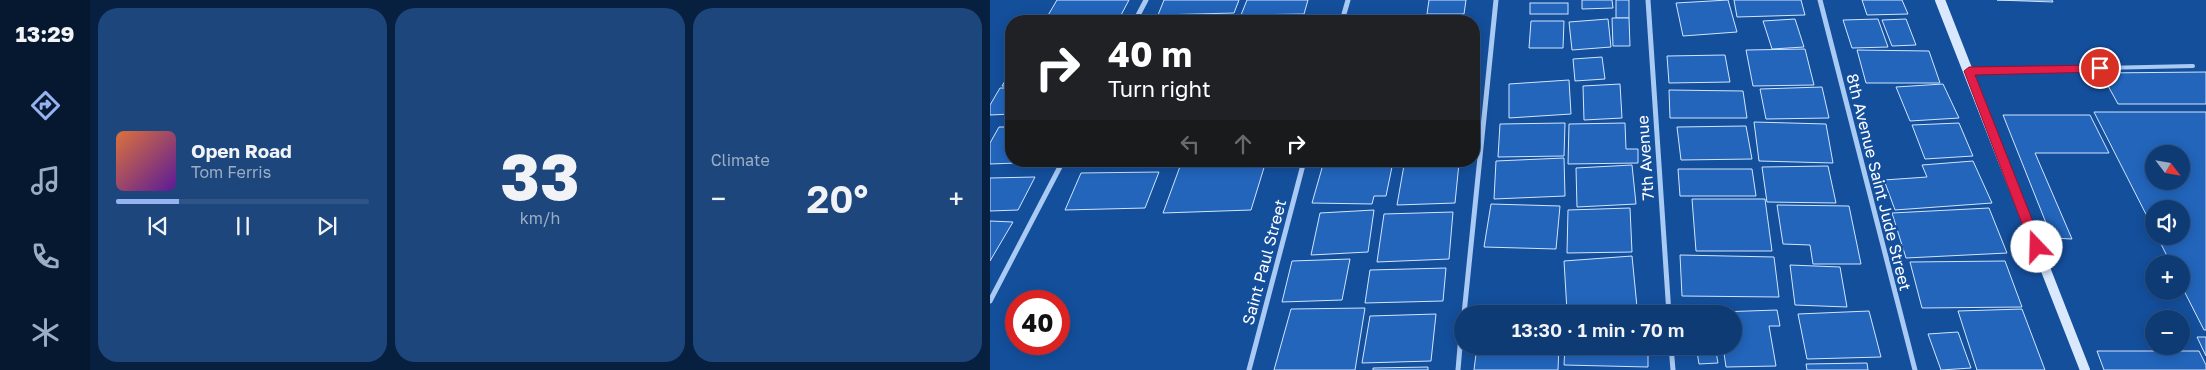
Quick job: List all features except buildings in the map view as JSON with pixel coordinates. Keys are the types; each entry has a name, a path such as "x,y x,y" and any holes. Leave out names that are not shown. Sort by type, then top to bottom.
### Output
{"street":[{"path":"1138,15 1146,0"},
{"path":"1344,15 1348,0"},
{"path":"1480,157 1496,0"},
{"name":"7th Avenue","path":"1648,0 1668,305"},
{"name":"8th Avenue Saint Jude Street","path":"1820,0 1914,370"},
{"path":"1940,0 2085,370"},
{"path":"990,301 1060,167"},
{"name":"Saint Paul Street","path":"1249,370 1302,167"},
{"path":"1465,305 1479,167"},
{"path":"1458,370 1459,355"},
{"path":"1672,355 1673,370"}],"lane":[{"path":"1969,71 2193,66"}],"route":[{"path":"2037,247 1969,71 2100,68"}]}
